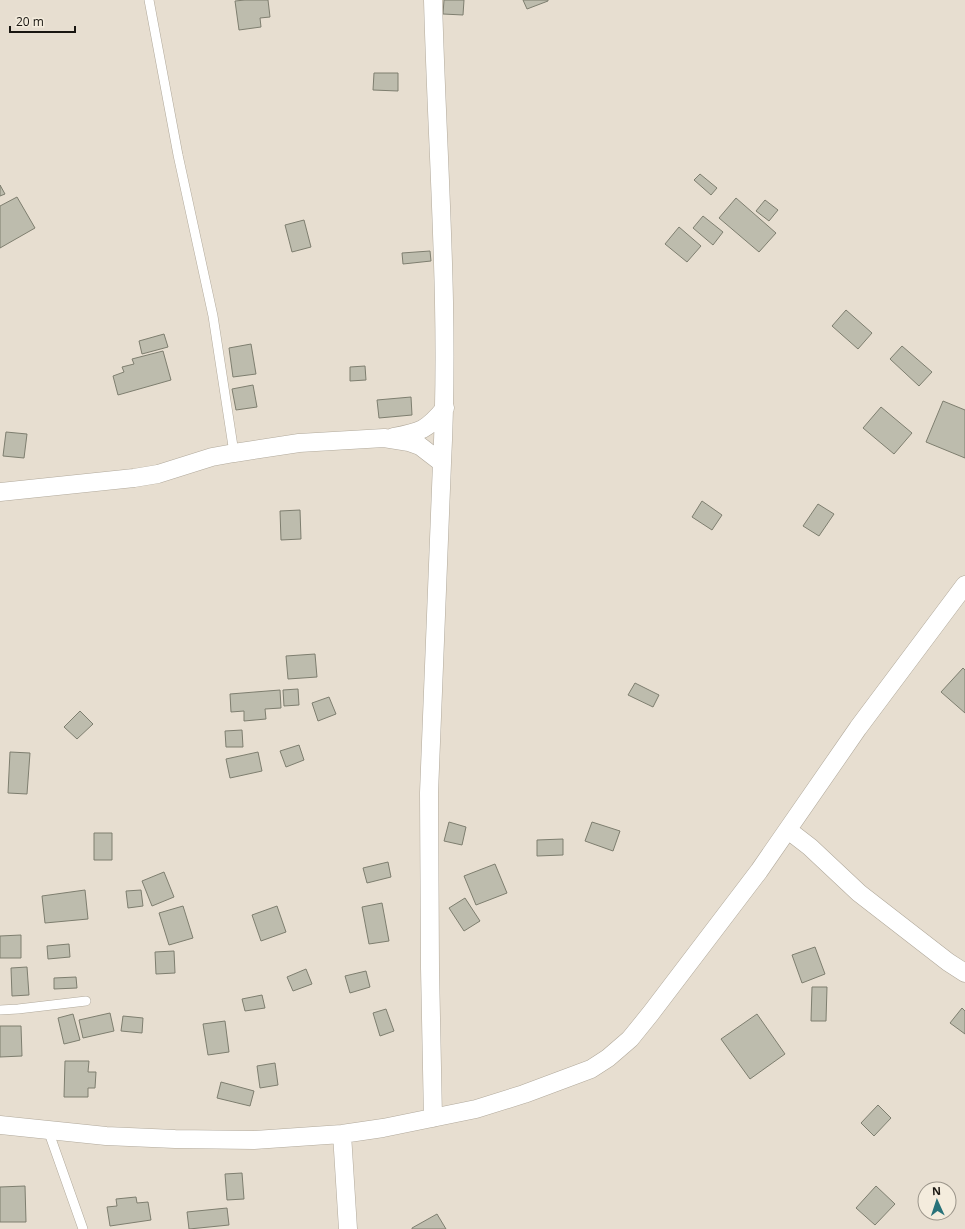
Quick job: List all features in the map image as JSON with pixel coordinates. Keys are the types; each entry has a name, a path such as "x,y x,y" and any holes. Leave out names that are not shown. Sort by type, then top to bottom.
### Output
{"street":[{"path":"433,0 444,270 445,408 429,792 433,1118"},
{"path":"0,492 140,477 158,474 212,457 299,443 384,438 420,431 434,421 445,408"},
{"path":"384,438 409,442 420,446 442,463"},
{"path":"0,1125 106,1136 175,1139 254,1140 342,1134 383,1128 476,1109 524,1094 591,1069 608,1058 630,1039 651,1013 759,871 858,728 965,585"},
{"path":"788,830 810,847 859,893 948,962 965,973"},
{"path":"342,1134 348,1229"}],"lane":[{"path":"149,0 178,155 213,316 234,453"},
{"path":"0,1010 86,1001"},
{"path":"48,1130 83,1229"}],"building":[{"path":"268,0 270,17 260,18 261,27 239,30 235,1"},
{"path":"444,0 464,0 463,15 443,14"},
{"path":"523,0 548,0 548,1 527,9"},
{"path":"374,73 398,73 398,91 373,90"},
{"path":"700,174 717,188 711,195 694,180"},
{"path":"0,185 5,194 0,196"},
{"path":"17,197 35,228 0,248 0,206"},
{"path":"736,198 776,233 759,252 719,218"},
{"path":"765,200 778,210 769,221 756,211"},
{"path":"703,216 723,232 713,245 693,228"},
{"path":"304,220 311,247 292,252 285,225"},
{"path":"679,227 701,246 687,262 665,244"},
{"path":"430,251 431,261 403,264 402,253"},
{"path":"846,310 872,333 858,349 832,326"},
{"path":"164,334 168,347 142,354 139,341"},
{"path":"251,344 256,374 233,377 229,348"},
{"path":"902,346 932,372 919,386 890,359"},
{"path":"163,351 171,380 118,395 113,376 124,372 122,367 134,364 132,359"},
{"path":"365,366 366,380 350,381 350,367"},
{"path":"253,385 257,407 236,410 232,389"},
{"path":"411,397 412,415 379,418 377,400"},
{"path":"943,401 965,410 965,458 926,442"},
{"path":"881,407 912,433 894,454 863,428"},
{"path":"6,432 27,434 24,458 3,456"},
{"path":"702,501 722,515 712,530 692,517"},
{"path":"818,504 834,514 819,536 803,526"},
{"path":"300,510 301,539 281,540 280,511"},
{"path":"315,654 317,677 288,679 286,656"},
{"path":"963,668 965,670 965,713 941,692"},
{"path":"635,683 659,695 653,707 628,695"},
{"path":"298,689 299,705 284,706 283,690"},
{"path":"280,690 281,708 265,709 266,719 244,721 244,711 231,712 230,694"},
{"path":"329,697 336,714 318,721 312,703"},
{"path":"80,711 93,724 77,739 64,727"},
{"path":"242,730 243,747 226,747 225,731"},
{"path":"299,745 304,760 286,767 280,751"},
{"path":"10,752 30,753 27,794 8,793"},
{"path":"258,752 262,771 230,778 226,759"},
{"path":"449,822 466,827 462,845 444,841"},
{"path":"592,822 620,831 613,851 585,841"},
{"path":"94,833 112,833 112,860 94,860"},
{"path":"563,839 563,855 537,856 537,840"},
{"path":"388,862 391,877 367,883 363,868"},
{"path":"495,864 507,893 476,905 464,876"},
{"path":"164,872 174,897 152,906 142,881"},
{"path":"85,890 88,919 45,923 42,896"},
{"path":"141,890 143,906 128,908 126,891"},
{"path":"465,898 480,921 464,931 449,908"},
{"path":"382,903 389,941 369,944 362,907"},
{"path":"183,906 193,938 169,945 159,913"},
{"path":"277,906 286,932 261,941 252,915"},
{"path":"21,935 21,958 0,958 0,936"},
{"path":"69,944 70,957 48,959 47,946"},
{"path":"815,947 825,974 802,983 792,955"},
{"path":"174,951 175,973 156,974 155,952"},
{"path":"27,967 29,995 12,996 11,968"},
{"path":"306,969 312,984 293,991 287,977"},
{"path":"366,971 370,987 350,993 345,976"},
{"path":"76,977 77,988 54,989 54,978"},
{"path":"812,987 827,987 826,1021 811,1021"},
{"path":"262,995 265,1008 245,1011 242,999"},
{"path":"962,1008 965,1011 965,1034 950,1023"},
{"path":"386,1009 394,1031 380,1036 373,1013"},
{"path":"110,1013 114,1031 83,1038 79,1020"},
{"path":"73,1014 80,1040 64,1044 58,1018"},
{"path":"757,1014 785,1054 750,1079 721,1039"},
{"path":"123,1016 143,1018 142,1033 121,1031"},
{"path":"225,1021 229,1052 208,1055 203,1024"},
{"path":"0,1026 21,1026 22,1056 0,1057"},
{"path":"65,1061 89,1061 88,1072 96,1072 95,1088 88,1088 88,1097 64,1097"},
{"path":"275,1063 278,1085 260,1088 257,1066"},
{"path":"221,1082 254,1091 250,1106 217,1098"},
{"path":"878,1105 891,1118 874,1136 861,1123"},
{"path":"242,1173 244,1199 227,1200 225,1174"},
{"path":"25,1186 26,1222 0,1222 0,1187"},
{"path":"876,1186 895,1204 875,1225 856,1208"},
{"path":"136,1197 137,1203 148,1202 151,1220 110,1226 107,1207 117,1206 116,1199"},
{"path":"227,1208 229,1225 189,1229 187,1212"},
{"path":"437,1214 446,1229 412,1229 412,1228"}]}
